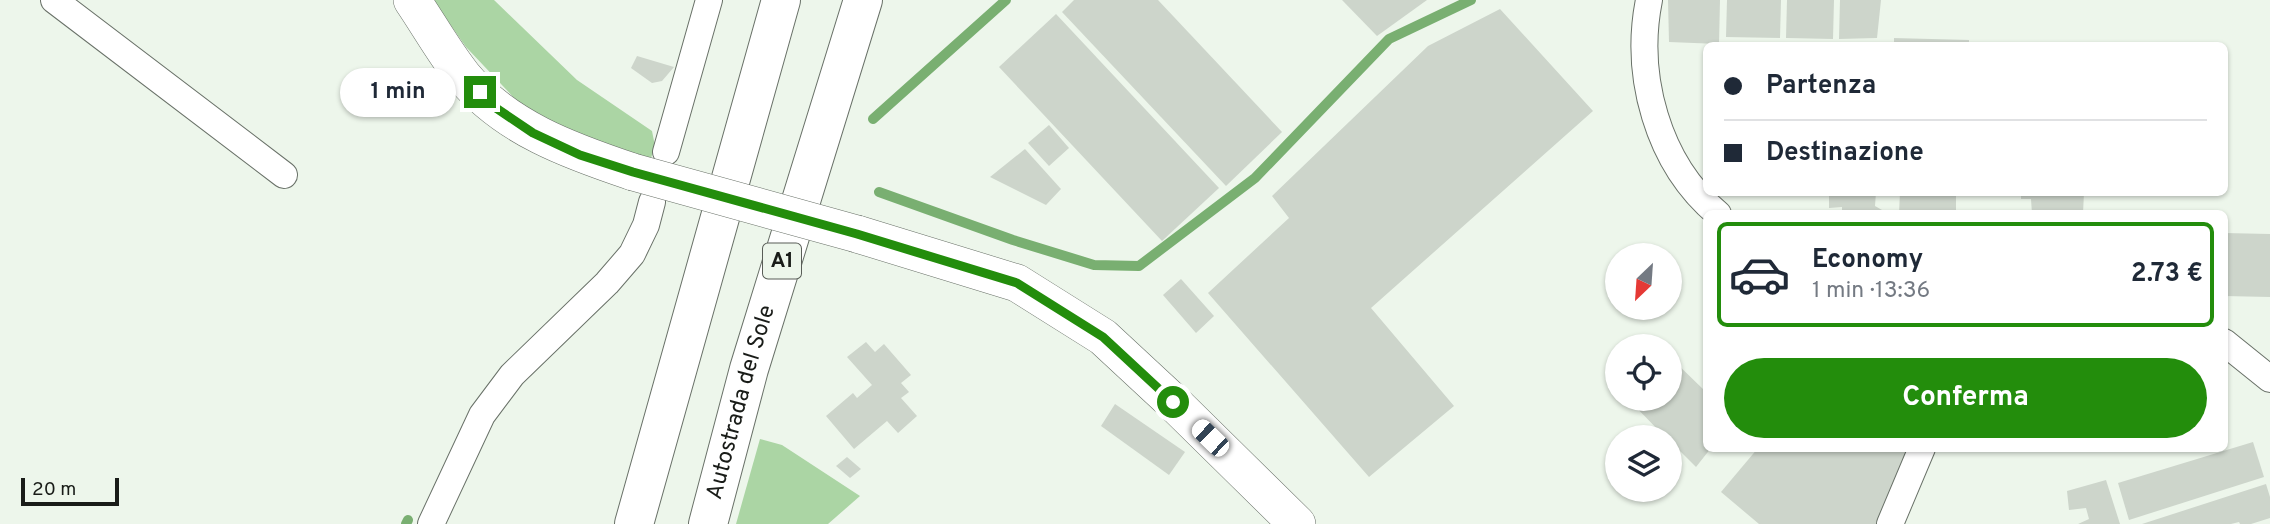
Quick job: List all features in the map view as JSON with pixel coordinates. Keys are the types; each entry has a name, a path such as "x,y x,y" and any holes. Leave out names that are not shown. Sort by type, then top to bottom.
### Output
{"highway":[{"path":"634,524 781,0"},
{"name":"Autostrada del Sole","path":"708,524 749,369 863,0"}],"street":[{"path":"54,0 284,175"},
{"path":"412,0 464,76 496,108 533,133 642,187 857,234 1017,283 1103,337 1297,524"},
{"path":"666,152 709,0"},
{"path":"1649,0 1644,25 1644,64 1654,118 1678,168 1713,210"},
{"path":"430,524 482,415 512,374 607,283 632,254 646,225 642,187"},
{"path":"2228,345 2270,379"},
{"path":"1890,524 1920,452"}],"green space":[{"path":"433,0 494,0 577,80 652,131 655,146 650,161 635,166 519,103 466,47"},
{"path":"760,439 782,445 860,496 828,524 736,524"}],"building":[{"path":"1074,0 1158,0 1282,132 1226,186 1062,12"},
{"path":"1342,0 1427,0 1377,36"},
{"path":"1668,0 1720,0 1719,42 1669,42"},
{"path":"1727,0 1781,0 1780,38 1726,37"},
{"path":"1787,0 1834,0 1833,39 1786,38"},
{"path":"1840,0 1881,0 1877,38 1839,39"},
{"path":"1500,9 1593,111 1371,308 1454,406 1369,477 1208,293 1289,218 1272,196 1428,46"},
{"path":"1056,14 1219,188 1162,241 999,67"},
{"path":"1894,38 1969,40 1969,42 1894,42"},
{"path":"637,56 674,67 662,81 652,83 631,68"},
{"path":"1049,125 1069,148 1049,166 1028,143"},
{"path":"1025,149 1061,189 1046,205 990,177"},
{"path":"1829,196 1876,196 1875,206 1882,210 1842,210 1842,207 1829,208"},
{"path":"1900,196 1956,196 1956,210 1899,210"},
{"path":"2021,196 2084,196 2083,210 2032,210 2031,199 2021,199"},
{"path":"2228,233 2270,234 2270,297 2228,296"},
{"path":"1181,279 1214,316 1196,333 1163,295"},
{"path":"866,342 875,352 884,344 911,375 901,383 909,392 901,398 917,416 898,433 887,421 854,449 826,416 853,393 857,398 872,385 847,357"},
{"path":"1682,369 1703,389 1703,452 1708,452 1696,467 1682,453 1682,425 1653,425 1640,411 1682,411"},
{"path":"1115,404 1185,452 1169,475 1101,426"},
{"path":"2253,442 2264,477 2129,520 2118,483 2220,452 2228,452 2228,450"},
{"path":"1755,452 1908,452 1876,524 1759,524 1721,492"},
{"path":"847,457 861,469 850,478 836,466"},
{"path":"2106,480 2120,524 2078,524 2089,519 2086,508 2069,510 2067,491"},
{"path":"2266,484 2270,497 2270,518 2251,524 2142,524"}],"waterway":[{"path":"873,119 1006,0"},
{"path":"879,192 1013,240 1094,265 1139,266 1255,178 1389,39 1471,0"},
{"path":"406,524 408,520"}],"route":[{"path":"480,92 496,108 533,133 580,155 1017,283 1103,337 1173,402"}]}
